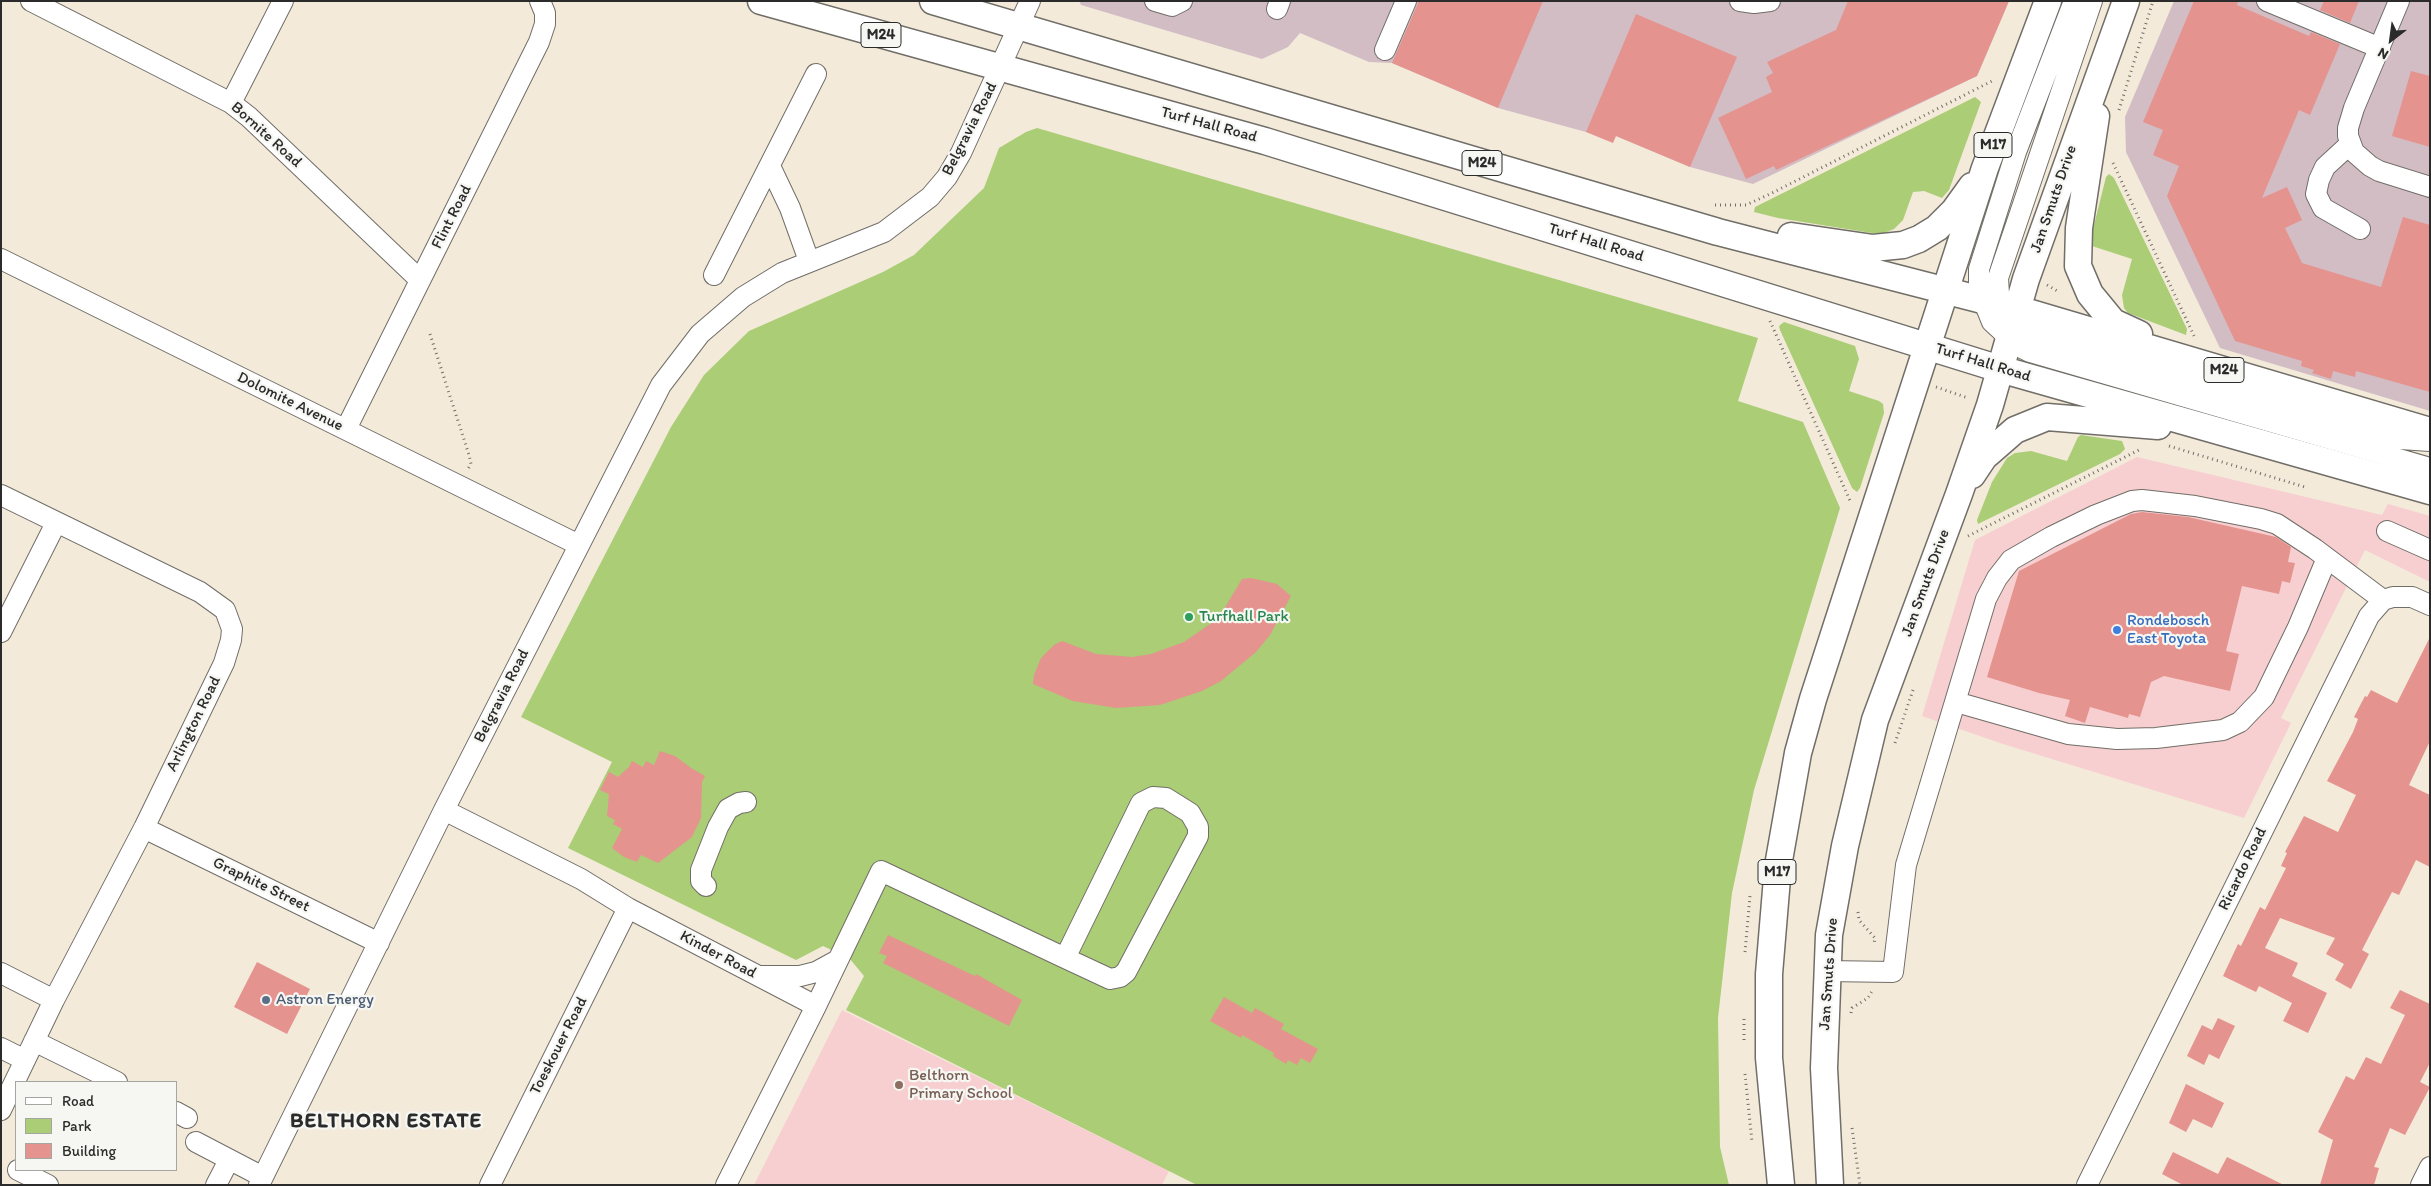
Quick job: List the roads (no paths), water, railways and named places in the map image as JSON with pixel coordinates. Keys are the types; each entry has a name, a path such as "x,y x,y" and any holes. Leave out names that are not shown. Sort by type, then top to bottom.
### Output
{"main road":[{"name":"Turf Hall Road","path":"761,1 1000,69 1265,141 2000,369 2430,491"},
{"name":"M24","path":"933,1 1718,232 1946,291 2005,314 2211,366 2430,432"},
{"name":"M17","path":"1781,1185 1770,1067 1769,974 1777,874 1790,790 1812,699 1985,168 2048,1"},
{"name":"Jan Smuts Drive","path":"1830,1185 1824,1068 1829,935 1845,846 1875,720 1959,494 2000,369 2005,314 2126,1"},
{"path":"2106,51 2079,228 2078,266 2090,294 2113,322 2211,366"},
{"path":"1718,232 1773,234 1873,248 1896,247 1919,239 1942,224 1985,168"},
{"path":"1959,494 1984,456 2015,430 2047,417 2223,432"}],"street":[{"name":"Bornite Road","path":"31,1 231,103 249,116 420,280"},
{"path":"231,103 282,1"},
{"name":"Belgravia Road","path":"261,1181 444,810 660,385 686,349 700,334 743,297 782,273 884,232 930,197 947,177 961,153 1030,1"},
{"path":"1155,1 1172,6 1182,1"},
{"path":"1385,50 1406,1"},
{"path":"1740,1 1754,3 1770,1"},
{"path":"2074,1 2016,152 1979,269 1978,279 2005,314 2030,352 2430,468"},
{"path":"2092,1 1998,278 1999,294 2005,314 2027,329 2048,338 2265,403 2401,438 2430,441"},
{"path":"2267,1 2380,48"},
{"path":"2400,1 2351,117 2348,128 2350,144 2360,159 2370,166 2430,187"},
{"name":"Flint Road","path":"346,429 539,42 544,24 544,13 540,2"},
{"path":"714,275 816,74"},
{"path":"2350,144 2325,167 2319,180 2316,194 2323,208 2360,229"},
{"path":"770,166 790,208 810,261"},
{"name":"Dolomite Avenue","path":"1,259 579,544"},
{"name":"Arlington Road","path":"1,495 200,592 218,603 230,618 232,629 231,640 224,663 144,828 54,1000 1,1110"},
{"path":"1827,971 1893,972 1906,865 1986,599 2003,568 2011,560 2051,537 2121,505 2142,500 2195,506 2261,519 2291,532 2383,600 2405,596 2430,605"},
{"path":"1,632 56,523"},
{"path":"2387,531 2430,550"},
{"path":"1956,702 2068,734 2109,738 2156,738 2223,730 2240,722 2264,697 2298,627 2327,558"},
{"name":"Ricardo Road","path":"2087,1185 2365,623 2383,600"},
{"path":"726,1185 881,871 1065,958 1110,979 1120,977 1126,972 1198,836 1198,827 1190,813 1166,798 1153,797 1141,803 1065,958"},
{"path":"706,886 701,881 700,870 718,827 728,809 739,802 746,802"},
{"name":"Kinder Road","path":"444,810 581,879 628,908 816,1006"},
{"name":"Graphite Street","path":"144,828 379,943"},
{"name":"Toeskouer Road","path":"490,1185 628,908"},
{"path":"757,976 800,976 816,972 838,960"},
{"path":"1,973 54,1000"},
{"path":"34,1041 115,1081"},
{"path":"1,1048 25,1060"},
{"path":"196,1142 229,1160 261,1181"},
{"path":"216,1185 229,1160"},
{"path":"1,1162 15,1168"},
{"path":"2421,1185 2430,1167"},
{"path":"21,1171 48,1185"}],"place":[{"name":"Turfhall Park","path":"1189,617"},
{"name":"Rondebosch East Toyota","path":"2117,630"},
{"name":"Astron Energy","path":"266,1000"},
{"name":"Belthorn Primary School","path":"899,1085"}],"district":[{"name":"BELTHORN ESTATE","path":"386,1122"}]}
